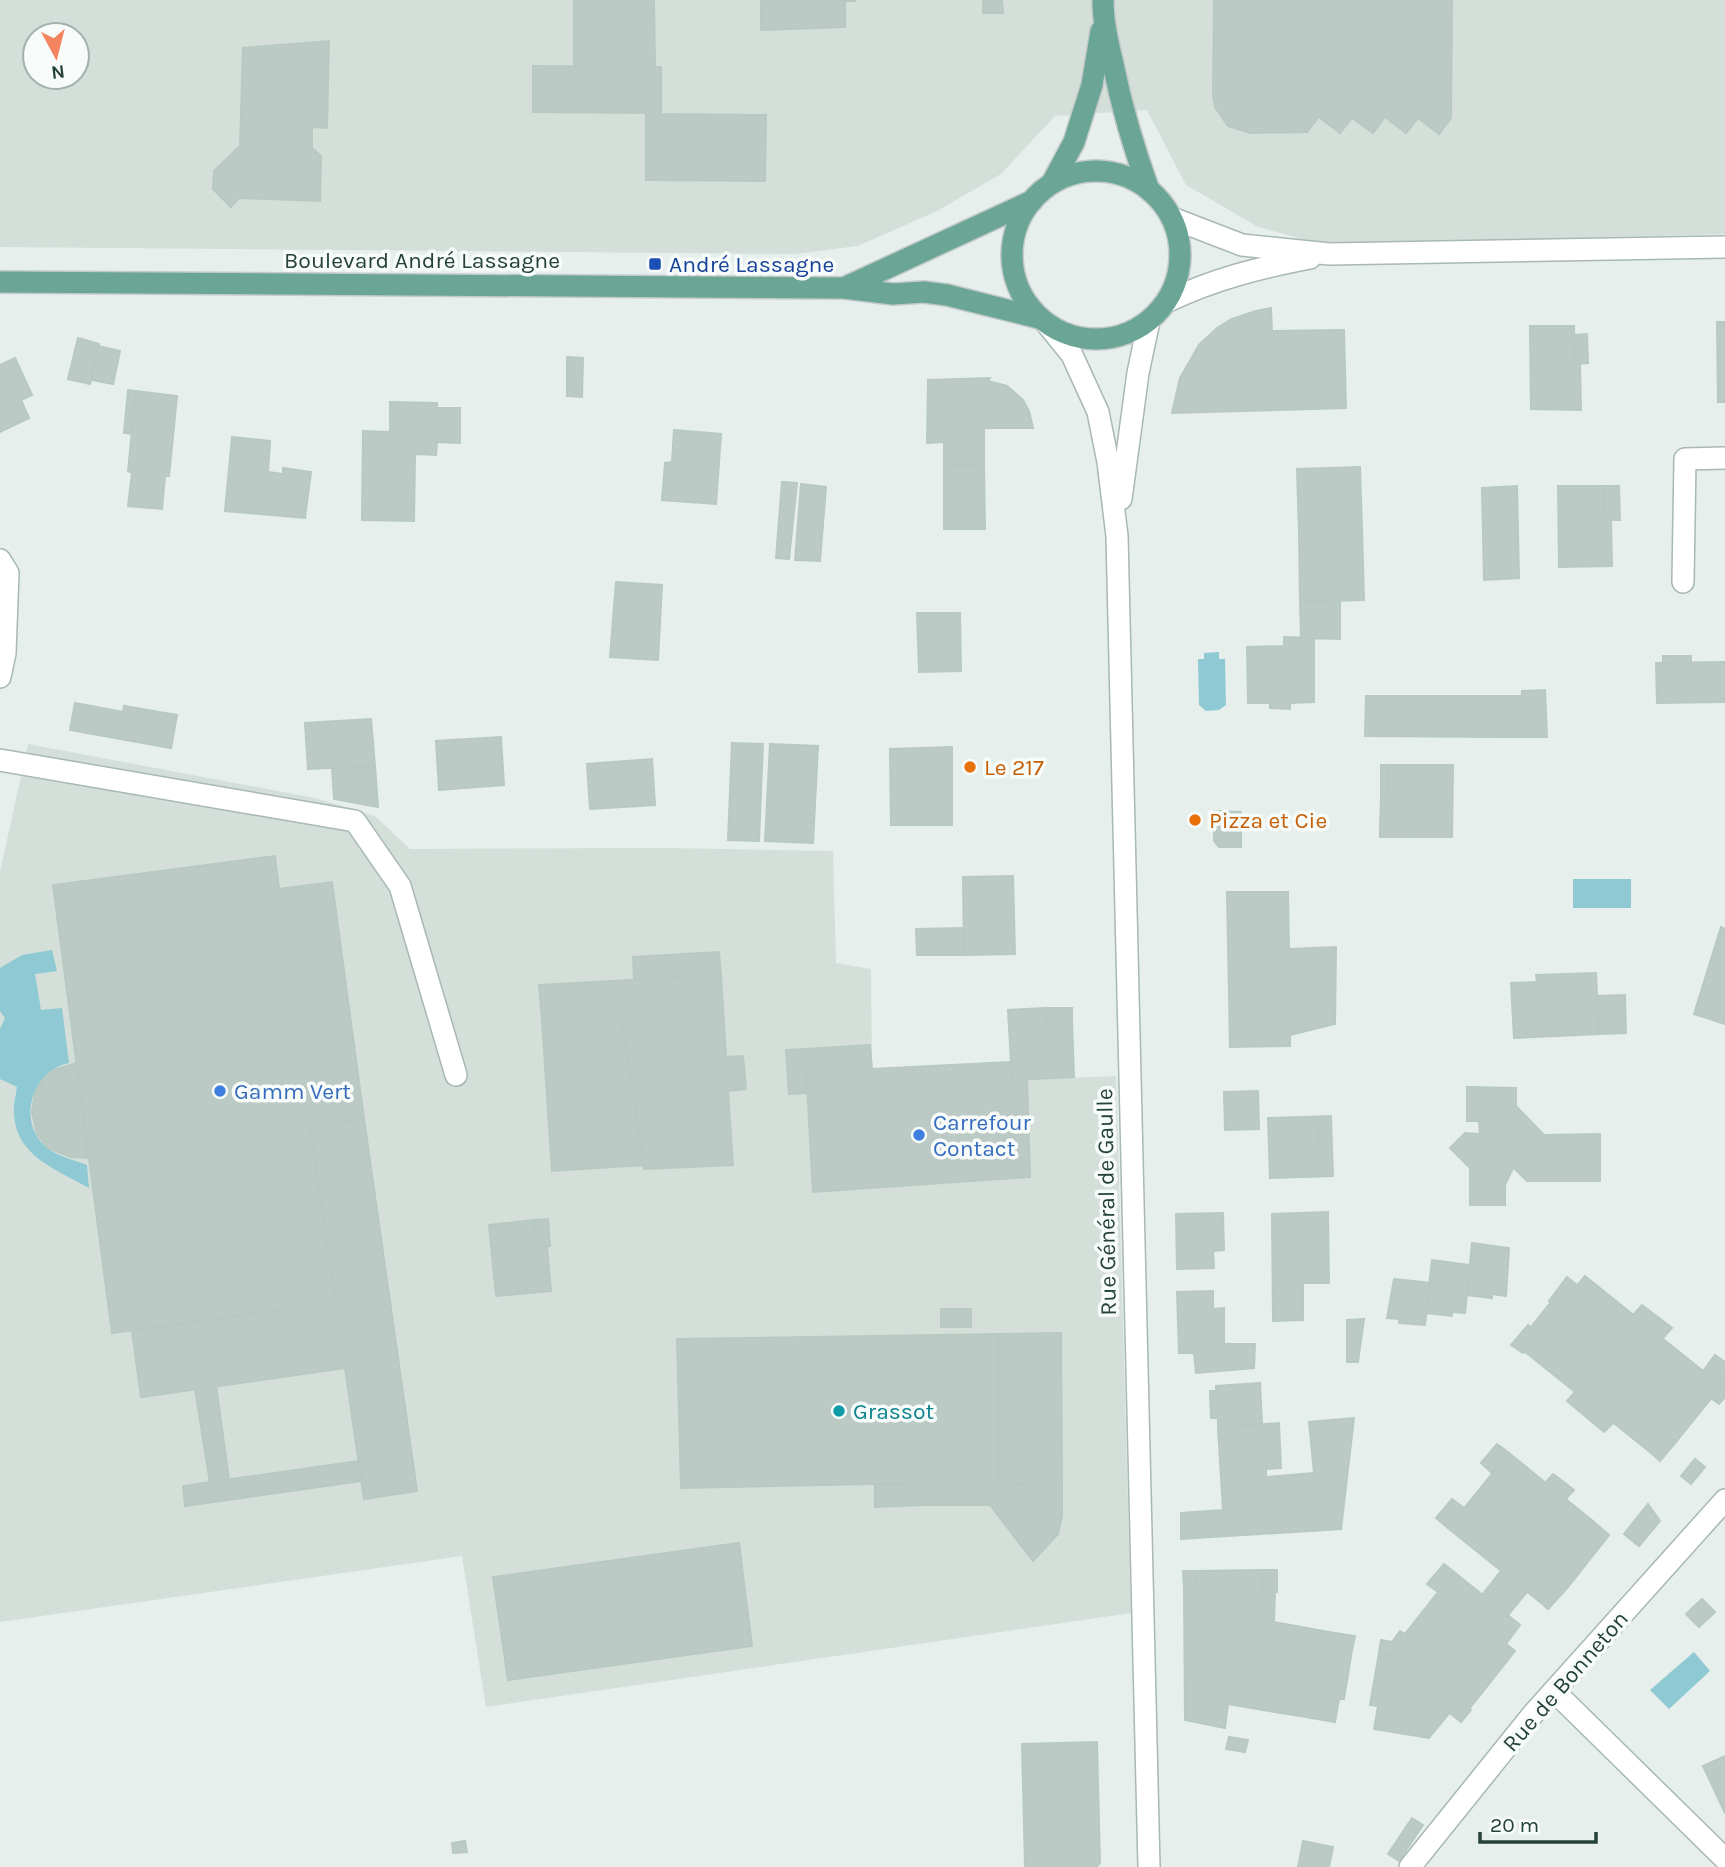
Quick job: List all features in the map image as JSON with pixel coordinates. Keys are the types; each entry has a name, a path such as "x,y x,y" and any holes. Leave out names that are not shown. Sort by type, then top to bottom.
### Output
{"main road":[{"path":"1052,183 1076,174 1102,171 1127,177 1149,190 1162,203 1172,218 1179,239 1181,261 1176,283 1166,302 1149,321 1125,335 1098,340 1071,336 1043,321 1023,298 1013,274 1012,248 1018,223 1032,201 1052,183 1074,142 1092,85 1103,8"},
{"path":"1103,8 1121,102 1149,190"},
{"name":"Boulevard André Lassagne","path":"844,288 1032,201"},
{"name":"Boulevard André Lassagne","path":"0,282 844,288 947,295 1043,321"}],"street":[{"path":"1172,218 1242,245 1329,254 1725,247"},
{"path":"1166,302 1199,286 1245,271 1329,254"},
{"name":"Rue Général de Gaulle","path":"1043,321 1072,355 1098,412 1108,462 1117,536 1149,1867"},
{"name":"Rue Général de Gaulle","path":"1117,536 1138,373 1149,321"},
{"path":"1683,582 1685,459 1725,458"},
{"path":"0,560 8,573 5,653 0,677"},
{"path":"0,761 355,821 400,886 456,1075"},
{"name":"Rue de Bonneton","path":"1410,1867 1533,1714 1725,1500"},
{"path":"1554,1691 1725,1859"}],"shaded area":[{"path":"0,0 1725,0 1725,234 1328,246 1258,227 1186,185 1147,110 1055,116 1001,174 937,211 858,246 794,254 0,247"},
{"path":"28,744 315,798 375,816 410,849 666,848 833,851 836,963 871,969 872,1069 1010,1062 1012,1080 1116,1076 1131,1613 486,1707 462,1556 0,1622 0,872"}],"water":[{"path":"1219,652 1219,659 1225,659 1226,705 1219,710 1206,711 1199,705 1198,659 1204,659 1204,653"},
{"path":"1573,879 1631,879 1631,908 1573,908"},
{"path":"52,950 57,971 35,974 41,1010 62,1008 69,1063 57,1067 39,1085 33,1096 31,1121 35,1133 47,1148 87,1165 89,1188 52,1168 30,1152 17,1129 14,1111 17,1087 0,1079 0,1029 5,1018 0,1011 0,968 22,955"},
{"path":"1694,1652 1710,1671 1669,1709 1650,1690"}],"building":[{"path":"574,0 654,0 655,67 574,66"},
{"path":"761,0 855,1 845,1 845,27 761,30"},
{"path":"983,0 1002,0 1003,13 983,13"},
{"path":"1214,0 1452,0 1451,118 1439,134 1418,118 1406,133 1385,117 1373,133 1352,118 1340,133 1319,117 1307,132 1250,133 1228,126 1215,107 1213,96"},
{"path":"329,41 327,128 312,127 312,148 321,156 320,201 239,198 231,207 213,189 214,171 240,146 243,48"},
{"path":"533,66 661,67 661,114 766,115 765,181 646,180 646,113 533,112"},
{"path":"1271,308 1272,331 1344,330 1346,408 1172,413 1180,378 1199,345 1217,328 1232,319"},
{"path":"1717,322 1725,322 1725,402 1718,402"},
{"path":"1530,326 1574,326 1575,364 1580,364 1581,410 1531,409"},
{"path":"1587,334 1588,363 1575,364 1574,335"},
{"path":"78,338 99,344 90,384 68,379"},
{"path":"98,346 120,351 113,384 92,380"},
{"path":"567,357 583,358 582,397 567,396"},
{"path":"15,358 32,395 21,400 29,418 0,432 0,365"},
{"path":"990,378 988,381 1007,386 1023,400 1033,428 984,428 984,465 944,466 944,442 927,443 928,380"},
{"path":"128,390 136,391 132,434 124,433"},
{"path":"136,391 177,396 169,476 165,476 162,509 128,506 132,473 128,471"},
{"path":"390,402 437,403 437,408 460,408 460,443 437,442 436,455 415,454 414,521 362,520 363,431 390,432"},
{"path":"674,430 721,434 716,504 662,500 665,463 672,462"},
{"path":"232,437 270,441 268,472 283,474 283,468 311,472 305,518 225,511"},
{"path":"984,465 985,529 944,529 944,466"},
{"path":"1360,467 1362,530 1299,531 1297,469"},
{"path":"782,482 797,483 789,559 776,558"},
{"path":"801,484 826,487 820,561 795,560"},
{"path":"1517,486 1519,578 1484,580 1482,488"},
{"path":"1558,486 1604,486 1605,520 1611,520 1612,566 1559,567"},
{"path":"1604,486 1619,486 1620,520 1605,520"},
{"path":"1362,530 1364,600 1300,602 1299,531"},
{"path":"616,582 662,585 658,660 610,657"},
{"path":"1340,601 1340,639 1301,638 1300,602"},
{"path":"917,613 960,613 961,671 919,672"},
{"path":"1284,637 1314,638 1314,702 1290,703 1290,709 1270,708 1270,703 1248,703 1247,647 1284,646"},
{"path":"1663,656 1691,656 1691,663 1663,663"},
{"path":"1725,662 1725,702 1657,703 1656,663"},
{"path":"1545,690 1547,737 1523,737 1522,691"},
{"path":"1366,696 1496,696 1496,737 1365,736"},
{"path":"1496,696 1522,696 1523,737 1496,737"},
{"path":"75,703 123,712 124,706 177,715 171,748 70,730"},
{"path":"371,719 375,766 308,769 305,723"},
{"path":"501,737 504,785 439,790 436,741"},
{"path":"732,743 763,744 759,841 728,840"},
{"path":"770,744 818,746 813,843 765,841"},
{"path":"952,747 952,825 891,825 890,749"},
{"path":"652,759 655,805 590,809 587,764"},
{"path":"1381,765 1388,765 1388,797 1381,797"},
{"path":"1388,765 1453,765 1452,837 1415,837 1415,828 1380,828 1381,797 1388,797"},
{"path":"375,766 378,807 334,799 332,768"},
{"path":"1214,811 1241,812 1241,847 1219,847 1214,841"},
{"path":"1380,828 1415,828 1415,837 1380,837"},
{"name":"Gamm Vert","path":"275,856 279,889 332,882 364,1119 310,1127 336,1302 112,1333 53,885"},
{"path":"1013,876 1015,954 964,955 963,877"},
{"path":"1227,892 1288,892 1289,949 1336,947 1335,1024 1290,1035 1290,1046 1230,1047"},
{"path":"1721,927 1725,929 1725,1024 1694,1014"},
{"path":"964,928 964,955 917,955 916,929"},
{"path":"719,952 721,975 634,980 633,957"},
{"path":"1596,973 1599,1034 1514,1038 1511,983 1537,982 1536,975"},
{"path":"721,975 726,1057 743,1056 746,1089 728,1091 733,1165 644,1169 621,1014 542,1020 539,985"},
{"path":"1625,995 1626,1033 1599,1034 1597,996"},
{"path":"1045,1008 1046,1023 1072,1021 1074,1077 1012,1080 1008,1010"},
{"path":"1045,1008 1072,1008 1072,1021 1046,1023"},
{"path":"621,1014 644,1165 552,1171 542,1020"},
{"name":"Carrefour Contact","path":"870,1045 872,1069 1010,1062 1012,1080 1027,1079 1030,1177 813,1192 805,1049"},
{"path":"805,1049 807,1093 789,1094 786,1050"},
{"path":"77,1063 88,1158 71,1157 48,1148 37,1134 32,1112 35,1093 42,1081 54,1070"},
{"path":"1467,1087 1516,1088 1516,1106 1544,1135 1600,1134 1600,1181 1527,1181 1480,1134 1479,1121 1467,1121"},
{"path":"1258,1091 1259,1129 1225,1130 1224,1092"},
{"path":"1331,1116 1332,1149 1319,1149 1318,1127 1304,1127 1304,1117"},
{"path":"1304,1117 1304,1127 1318,1127 1319,1149 1332,1149 1333,1176 1270,1178 1268,1118"},
{"path":"364,1119 417,1491 364,1499 345,1368 141,1397 132,1331 336,1302 310,1127"},
{"path":"1465,1133 1480,1134 1513,1168 1505,1185 1505,1205 1470,1205 1470,1168 1450,1148"},
{"path":"1328,1212 1329,1283 1303,1283 1303,1320 1273,1321 1272,1214"},
{"path":"1223,1213 1224,1250 1213,1251 1214,1268 1177,1269 1176,1214"},
{"path":"548,1219 550,1246 536,1248 534,1220"},
{"path":"534,1220 536,1248 547,1247 551,1291 496,1296 489,1225"},
{"path":"1472,1243 1509,1248 1506,1296 1492,1294 1492,1298 1467,1295"},
{"path":"1432,1260 1470,1265 1465,1313 1452,1312 1452,1316 1426,1313"},
{"path":"1585,1276 1723,1384 1676,1442 1665,1434 1650,1452 1524,1351 1538,1333 1531,1327 1551,1302 1559,1308"},
{"path":"1567,1277 1577,1285 1559,1308 1549,1301"},
{"path":"1394,1279 1430,1283 1425,1325 1399,1323 1399,1319 1387,1318"},
{"path":"1213,1291 1213,1309 1224,1308 1224,1344 1255,1344 1254,1368 1196,1373 1194,1353 1179,1353 1177,1292"},
{"path":"1642,1305 1672,1328 1662,1339 1633,1315"},
{"path":"941,1309 971,1309 971,1327 941,1327"},
{"path":"1364,1319 1358,1362 1347,1362 1347,1320"},
{"path":"1528,1325 1538,1333 1523,1353 1511,1345"},
{"path":"1061,1333 1062,1483 999,1484 999,1334"},
{"name":"Grassot","path":"999,1334 999,1484 1062,1483 1062,1516 1058,1534 1033,1561 990,1505 923,1505 922,1483 681,1488 677,1339"},
{"path":"1715,1355 1725,1362 1725,1397 1719,1404 1711,1398 1723,1384 1704,1370"},
{"path":"1260,1383 1262,1423 1218,1428 1218,1418 1211,1418 1210,1391 1216,1391 1216,1386"},
{"path":"216,1386 229,1479 210,1483 195,1389"},
{"path":"1575,1392 1613,1423 1604,1432 1567,1401"},
{"path":"1354,1418 1341,1529 1181,1539 1181,1513 1223,1510 1218,1428 1279,1423 1281,1468 1266,1469 1266,1477 1314,1473 1309,1422"},
{"path":"1665,1434 1676,1442 1660,1461 1650,1452"},
{"path":"1497,1444 1509,1453 1492,1473 1481,1463"},
{"path":"1509,1453 1594,1522 1586,1532 1602,1544 1568,1587 1559,1579 1540,1602 1448,1528"},
{"path":"1695,1459 1705,1467 1691,1484 1681,1476"},
{"path":"359,1461 362,1481 185,1506 183,1486"},
{"path":"1553,1474 1574,1490 1566,1499 1545,1483"},
{"path":"922,1483 923,1505 875,1507 875,1485"},
{"path":"1452,1499 1464,1508 1448,1528 1436,1518"},
{"path":"1648,1504 1660,1521 1639,1546 1624,1534"},
{"path":"1594,1522 1609,1535 1602,1544 1586,1532"},
{"path":"739,1543 752,1646 508,1680 493,1577"},
{"path":"1444,1564 1454,1572 1438,1592 1427,1584"},
{"path":"1263,1570 1277,1570 1277,1592 1263,1591"},
{"path":"1263,1570 1263,1591 1275,1591 1274,1622 1329,1632 1327,1646 1352,1650 1344,1699 1339,1699 1335,1722 1300,1716 1302,1704 1284,1701 1281,1713 1228,1704 1225,1728 1185,1720 1184,1588 1196,1587 1196,1571"},
{"path":"1183,1571 1196,1571 1196,1587 1184,1588"},
{"path":"1501,1571 1527,1592 1508,1615 1482,1595"},
{"path":"1454,1572 1520,1625 1506,1644 1515,1651 1469,1709 1459,1701 1429,1738 1374,1729 1378,1706 1370,1705 1379,1653 1397,1656 1411,1638 1405,1634"},
{"path":"1559,1579 1568,1587 1548,1609 1540,1602"},
{"path":"1702,1599 1715,1612 1699,1627 1686,1614"},
{"path":"1400,1631 1411,1638 1397,1656 1379,1653 1381,1640 1392,1642"},
{"path":"1329,1632 1355,1636 1352,1650 1327,1646"},
{"path":"1284,1701 1302,1704 1300,1716 1281,1713"},
{"path":"1459,1701 1471,1710 1461,1722 1450,1713"},
{"path":"1229,1737 1248,1740 1245,1752 1226,1749"},
{"path":"1097,1742 1100,1863 1096,1867 1025,1867 1022,1744"},
{"path":"1725,1756 1725,1813 1703,1766"},
{"path":"1412,1818 1423,1825 1399,1861 1388,1854"},
{"path":"465,1841 467,1852 453,1853 452,1843"},
{"path":"1303,1841 1333,1847 1329,1867 1298,1867"}],"place":[{"name":"André Lassagne","path":"655,264"},
{"name":"Le 217","path":"970,767"},
{"name":"Pizza et Cie","path":"1195,820"},
{"name":"Gamm Vert","path":"220,1091"},
{"name":"Carrefour Contact","path":"919,1135"},
{"name":"Grassot","path":"839,1411"}]}
